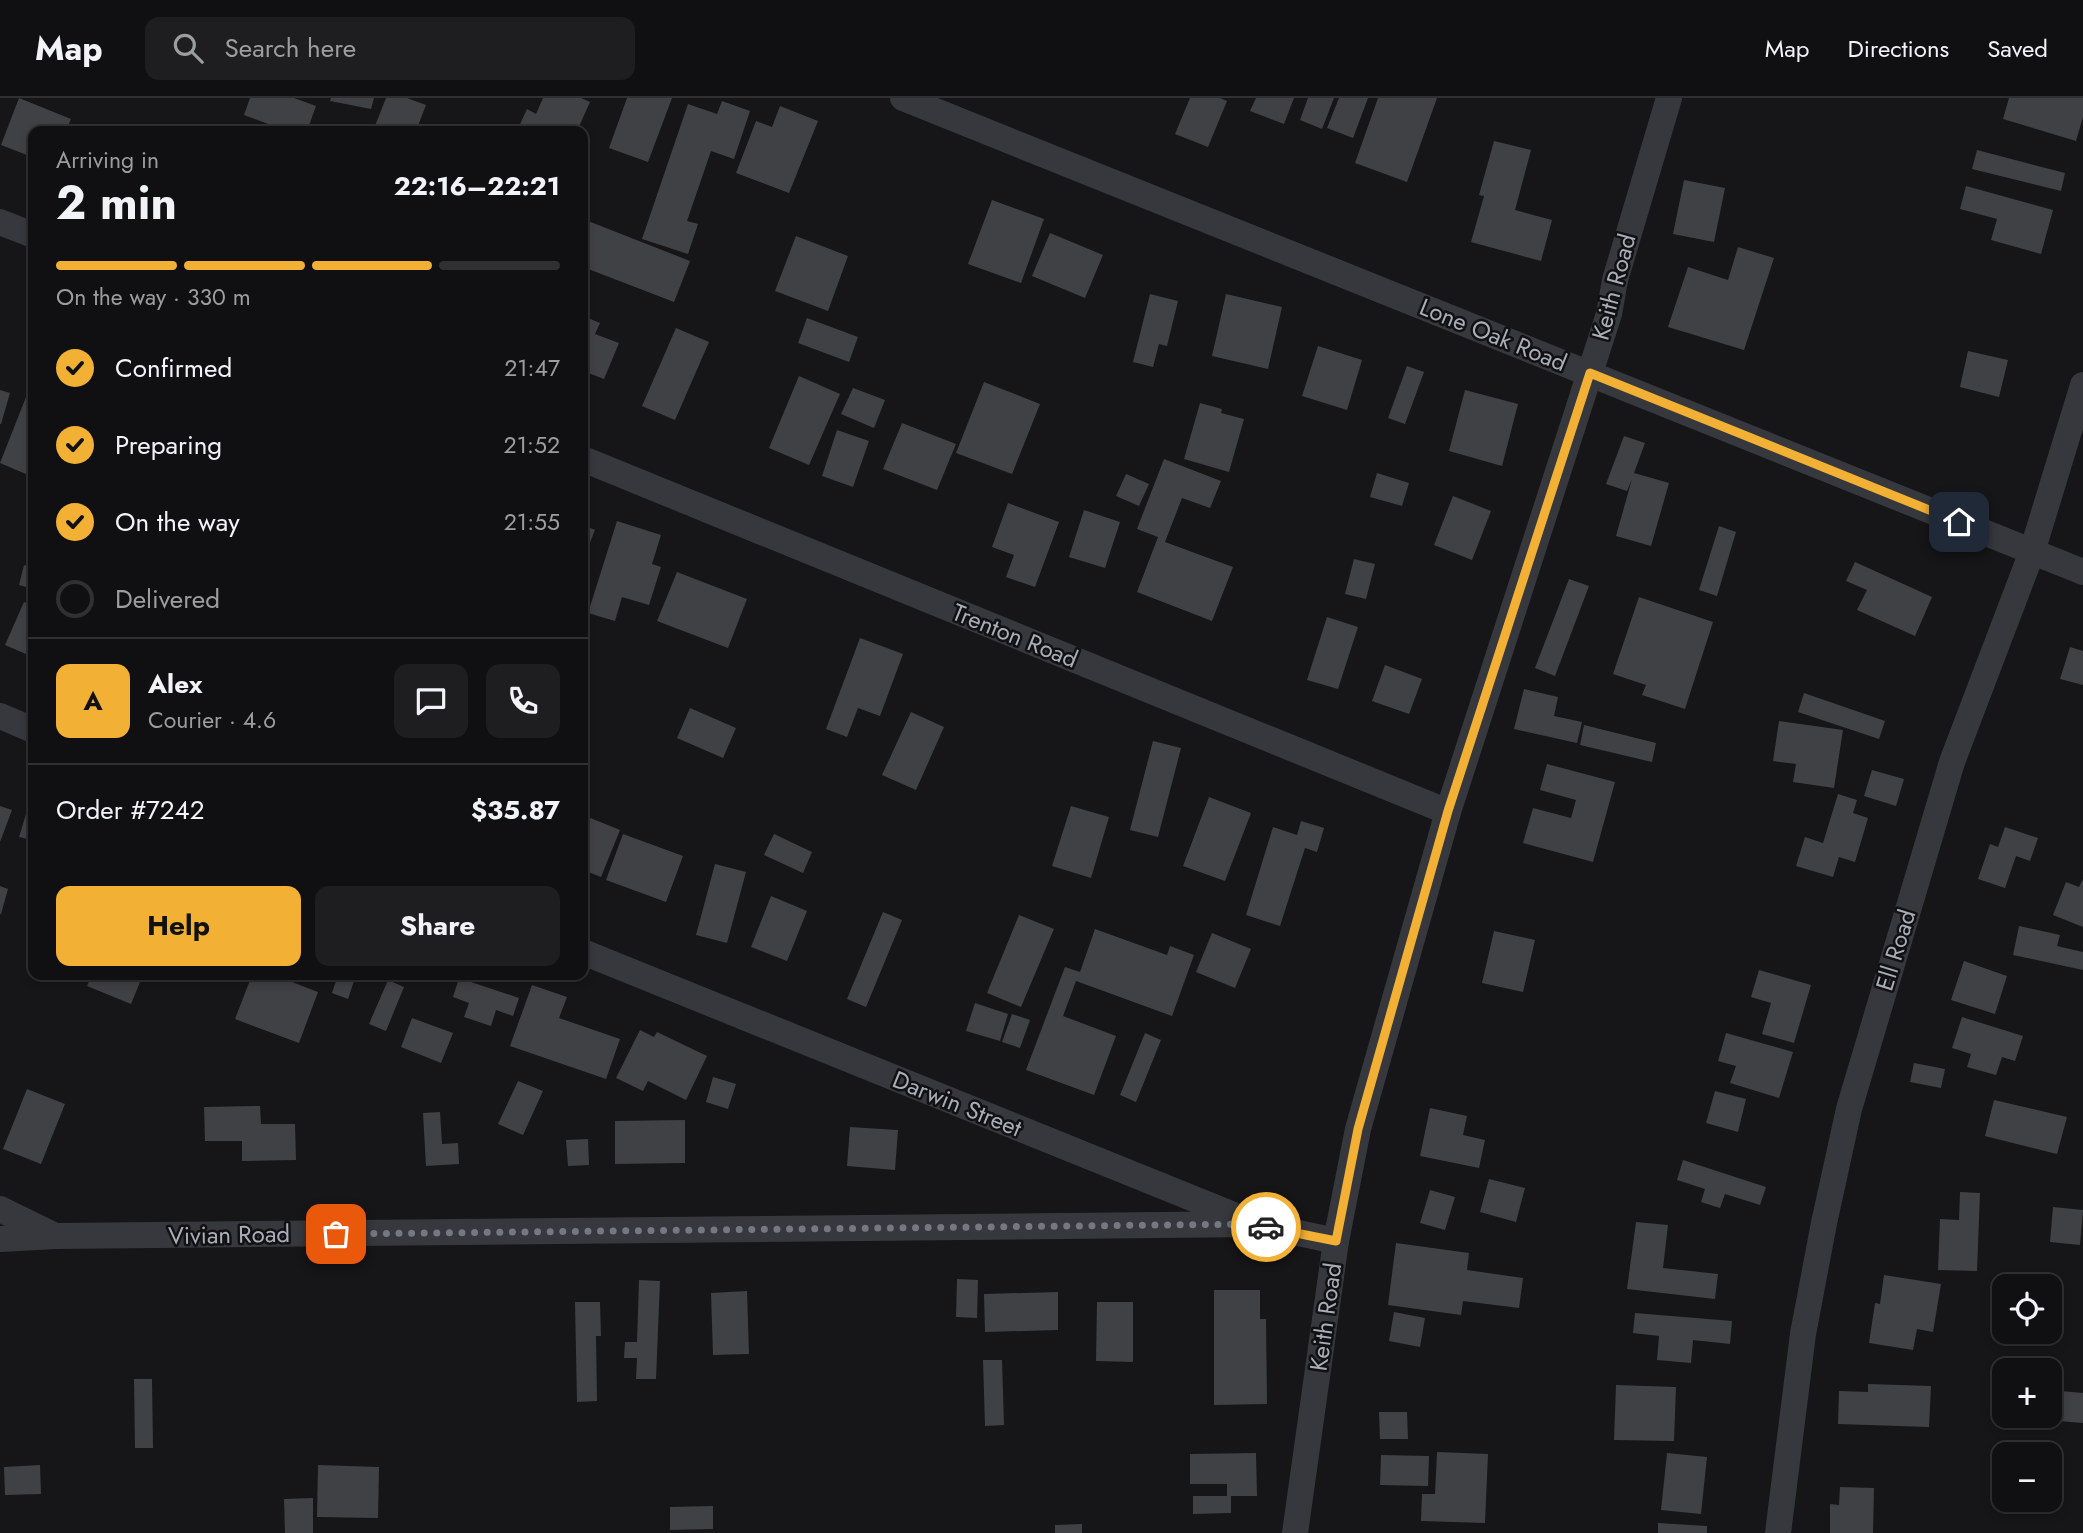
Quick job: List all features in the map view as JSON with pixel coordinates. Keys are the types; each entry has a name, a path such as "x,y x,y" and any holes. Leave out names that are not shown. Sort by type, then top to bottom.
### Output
{"street":[{"name":"Lone Oak Road","path":"902,98 2083,572"},
{"name":"Keith Road","path":"1295,1533 1336,1241 1358,1129 1448,811 1609,314 1615,280 1669,98"},
{"path":"0,222 28,233"},
{"name":"Ell Road","path":"1778,1533 1803,1334 1849,1109 1952,762 2032,552 2083,385"},
{"name":"Trenton Road","path":"588,461 1448,811"},
{"path":"0,716 28,728"},
{"name":"Darwin Street","path":"588,954 1256,1224 1336,1241"},
{"path":"0,1209 57,1237"},
{"name":"Vivian Road","path":"0,1239 1256,1224"}],"building":[{"path":"19,98 71,119 68,126 28,126 28,155 1,145"},
{"path":"250,98 294,98 316,106 309,126 274,126 244,115"},
{"path":"331,98 374,98 371,109 330,101"},
{"path":"386,98 407,98 426,105 418,126 375,126"},
{"path":"543,98 581,98 590,102 579,126 519,126 527,109 536,114"},
{"path":"627,98 672,98 648,162 609,148"},
{"path":"1190,98 1220,98 1227,101 1208,147 1175,134"},
{"path":"1256,98 1294,98 1284,124 1250,111"},
{"path":"1308,98 1334,98 1322,129 1300,120"},
{"path":"1339,98 1368,98 1353,138 1327,128"},
{"path":"1378,98 1437,98 1407,182 1355,163"},
{"path":"2009,98 2083,98 2083,117 2076,141 2003,119"},
{"path":"722,101 750,111 734,159 711,151 687,221 698,224 688,254 642,239 688,104 717,114"},
{"path":"780,106 818,121 789,193 736,173 756,121 772,127"},
{"path":"1494,141 1531,150 1515,210 1552,220 1541,261 1471,242 1484,196 1479,195"},
{"path":"1977,150 2065,173 2061,191 1972,169"},
{"path":"1684,180 1725,188 1714,242 1673,234"},
{"path":"1966,186 2053,210 2041,254 1991,240 1997,219 1960,209"},
{"path":"992,200 1044,219 1021,283 968,264"},
{"path":"588,221 690,261 674,302 588,269"},
{"path":"1050,233 1103,255 1085,298 1032,276"},
{"path":"796,236 848,256 828,311 775,291"},
{"path":"1738,247 1774,258 1744,350 1668,327 1688,267 1728,280"},
{"path":"1150,294 1178,301 1167,346 1159,344 1153,367 1133,362"},
{"path":"1226,294 1282,307 1268,369 1212,356"},
{"path":"588,318 600,323 595,334 619,343 604,379 588,373"},
{"path":"807,318 858,337 849,362 798,343"},
{"path":"676,328 709,342 675,420 642,406"},
{"path":"1318,346 1362,360 1347,410 1302,396"},
{"path":"1968,351 2008,360 1999,397 1960,387"},
{"path":"1407,366 1424,372 1405,424 1388,418"},
{"path":"799,376 840,394 809,465 769,448"},
{"path":"984,382 1040,404 1012,474 956,453"},
{"path":"853,388 885,400 874,428 841,414"},
{"path":"0,390 10,393 1,424 0,424"},
{"path":"1465,390 1518,404 1502,466 1449,451"},
{"path":"28,392 28,475 0,463"},
{"path":"1200,403 1222,409 1221,413 1244,419 1229,472 1184,459"},
{"path":"902,423 956,444 937,490 883,469"},
{"path":"837,430 869,441 853,487 822,476"},
{"path":"1624,436 1645,443 1634,473 1669,483 1651,546 1616,536 1632,479 1627,491 1606,484"},
{"path":"1164,459 1221,481 1210,508 1182,498 1165,542 1233,567 1212,621 1137,592 1158,537 1137,529"},
{"path":"1377,473 1409,483 1402,506 1370,497"},
{"path":"1126,474 1149,484 1139,506 1116,496"},
{"path":"1453,496 1491,511 1472,560 1434,545"},
{"path":"1008,503 1059,522 1035,587 1006,577 1014,555 992,547"},
{"path":"1084,510 1120,522 1105,568 1069,557"},
{"path":"617,521 661,535 652,564 661,567 649,605 622,597 615,621 588,613"},
{"path":"1719,526 1736,532 1717,596 1699,590"},
{"path":"588,527 595,530 588,548"},
{"path":"1354,559 1375,564 1366,599 1345,594"},
{"path":"1855,562 1932,597 1915,636 1857,610 1867,590 1846,581"},
{"path":"24,565 28,566 28,588 19,585"},
{"path":"677,572 747,599 728,648 657,621"},
{"path":"1569,579 1589,586 1555,676 1535,668"},
{"path":"1639,597 1713,622 1685,709 1642,695 1646,685 1613,674"},
{"path":"24,602 28,604 28,655 5,645"},
{"path":"1327,617 1358,627 1338,689 1307,680"},
{"path":"860,638 903,654 880,716 858,708 847,737 826,729"},
{"path":"2070,647 2083,651 2083,685 2060,679"},
{"path":"1385,665 1422,679 1409,714 1372,701"},
{"path":"1524,689 1558,697 1554,716 1582,722 1577,743 1514,729"},
{"path":"1804,693 1885,721 1879,739 1798,712"},
{"path":"690,708 736,728 723,758 677,738"},
{"path":"911,712 944,727 916,790 882,775"},
{"path":"1779,721 1843,730 1834,788 1793,782 1796,764 1773,761"},
{"path":"1584,725 1656,743 1652,762 1580,745"},
{"path":"1153,741 1181,748 1158,837 1130,830"},
{"path":"1547,764 1615,782 1593,862 1523,843 1533,808 1571,818 1576,800 1540,790"},
{"path":"1872,770 1904,779 1896,806 1864,796"},
{"path":"1838,794 1857,800 1853,813 1868,818 1855,862 1839,857 1833,877 1796,866 1805,837 1823,843"},
{"path":"1209,797 1251,813 1225,881 1183,866"},
{"path":"0,806 12,810 0,842"},
{"path":"1071,806 1109,817 1091,878 1052,866"},
{"path":"28,808 28,839 19,837"},
{"path":"588,817 620,830 601,877 588,872"},
{"path":"1301,821 1324,828 1317,852 1305,848 1280,926 1246,915 1273,827 1297,835"},
{"path":"2005,827 2038,838 2030,861 2016,856 2005,888 1978,879 1990,844 1998,847"},
{"path":"623,834 683,856 666,902 606,880"},
{"path":"774,834 812,852 803,873 764,855"},
{"path":"715,864 746,872 727,943 696,935"},
{"path":"2083,879 2083,927 2053,915 2066,882 2079,887"},
{"path":"0,886 8,889 1,914 0,914"},
{"path":"771,896 807,911 787,961 751,947"},
{"path":"883,912 902,920 866,1007 847,999"},
{"path":"1019,915 1054,929 1021,1007 987,993"},
{"path":"2019,926 2060,935 2057,946 2083,952 2083,970 2013,955"},
{"path":"1095,929 1167,955 1170,946 1194,955 1172,1016 1076,981 1063,1016 1116,1036 1094,1095 1026,1070 1065,967 1080,972"},
{"path":"1494,931 1535,940 1523,992 1482,983"},
{"path":"1212,933 1251,949 1235,988 1196,972"},
{"path":"1964,961 2007,976 1995,1014 1951,1000"},
{"path":"1759,970 1811,985 1794,1043 1762,1034 1771,1003 1751,997"},
{"path":"90,980 141,980 131,1004 87,986"},
{"path":"250,980 287,980 318,992 299,1043 235,1019"},
{"path":"336,980 354,980 348,999 332,993"},
{"path":"388,980 404,987 386,1031 369,1024"},
{"path":"458,980 465,980 519,998 513,1016 496,1010 491,1026 464,1017 469,1003 453,997"},
{"path":"532,985 567,997 559,1018 620,1039 606,1079 510,1046"},
{"path":"975,1003 1008,1014 1000,1041 966,1031"},
{"path":"1012,1014 1030,1020 1020,1048 1002,1042"},
{"path":"1962,1017 2023,1036 2015,1061 2002,1057 1996,1075 1967,1067 1971,1054 1952,1048"},
{"path":"412,1018 453,1033 441,1063 401,1047"},
{"path":"640,1030 654,1037 657,1032 707,1056 686,1100 648,1081 643,1091 616,1078"},
{"path":"1145,1033 1161,1040 1136,1102 1120,1095"},
{"path":"1726,1033 1793,1052 1779,1098 1730,1083 1736,1066 1718,1061"},
{"path":"1914,1063 1945,1069 1941,1088 1910,1082"},
{"path":"713,1077 736,1084 728,1109 706,1102"},
{"path":"518,1081 543,1091 523,1135 498,1124"},
{"path":"27,1089 65,1104 41,1164 3,1149"},
{"path":"1715,1091 1746,1099 1738,1132 1706,1123"},
{"path":"1994,1100 2067,1117 2057,1154 1985,1136"},
{"path":"260,1106 261,1124 295,1124 296,1160 242,1161 242,1141 205,1141 204,1107"},
{"path":"1430,1108 1467,1116 1463,1135 1485,1140 1479,1168 1420,1156"},
{"path":"440,1112 442,1144 458,1143 459,1164 426,1166 423,1113"},
{"path":"685,1120 685,1163 615,1164 615,1121"},
{"path":"850,1127 898,1130 895,1170 847,1166"},
{"path":"588,1139 589,1165 568,1166 566,1140"},
{"path":"1683,1160 1766,1187 1760,1205 1725,1194 1720,1208 1701,1202 1705,1189 1677,1180"},
{"path":"1489,1179 1525,1188 1516,1222 1480,1212"},
{"path":"1430,1190 1455,1197 1445,1230 1420,1223"},
{"path":"1960,1192 1980,1193 1977,1271 1938,1270 1940,1219 1959,1220"},
{"path":"2053,1207 2083,1210 2080,1245 2050,1242"},
{"path":"1636,1222 1668,1225 1663,1268 1718,1274 1715,1299 1627,1289"},
{"path":"1396,1243 1469,1253 1467,1270 1523,1278 1519,1308 1463,1301 1461,1315 1388,1305"},
{"path":"1884,1275 1941,1284 1933,1332 1917,1329 1913,1350 1869,1343 1875,1303 1880,1304"},
{"path":"957,1279 978,1280 977,1318 956,1317"},
{"path":"639,1280 660,1281 656,1379 636,1379 637,1358 624,1358 625,1342 637,1342"},
{"path":"1214,1290 1260,1290 1260,1319 1266,1319 1267,1404 1214,1405"},
{"path":"747,1291 749,1354 713,1355 711,1293"},
{"path":"1058,1292 1058,1330 985,1332 984,1294"},
{"path":"575,1302 600,1302 601,1336 596,1336 597,1401 577,1402"},
{"path":"1097,1302 1133,1302 1133,1362 1096,1361"},
{"path":"1394,1312 1425,1318 1420,1347 1389,1341"},
{"path":"1635,1313 1732,1321 1730,1344 1693,1340 1691,1363 1657,1360 1659,1336 1633,1333"},
{"path":"983,1360 1002,1360 1004,1425 985,1426"},
{"path":"134,1379 152,1379 153,1448 135,1448"},
{"path":"1868,1384 1931,1386 1929,1427 1838,1424 1839,1391 1868,1392"},
{"path":"1616,1385 1676,1387 1674,1441 1614,1440"},
{"path":"2062,1391 2083,1393 2083,1423 2062,1421"},
{"path":"1379,1412 1407,1412 1408,1439 1380,1439"},
{"path":"1437,1452 1488,1454 1485,1523 1421,1521 1422,1494 1435,1494"},
{"path":"1256,1453 1257,1496 1231,1496 1231,1513 1193,1514 1193,1496 1227,1496 1227,1484 1190,1484 1190,1454"},
{"path":"1667,1453 1707,1457 1701,1514 1661,1510"},
{"path":"1381,1455 1429,1456 1428,1486 1380,1485"},
{"path":"40,1465 41,1494 5,1495 4,1467"},
{"path":"318,1465 379,1467 378,1518 317,1517"},
{"path":"1840,1487 1874,1488 1873,1533 1830,1533 1830,1504 1839,1505"},
{"path":"313,1498 313,1533 285,1533 284,1499"},
{"path":"713,1506 713,1529 670,1530 670,1507"},
{"path":"1658,1523 1707,1526 1707,1533 1658,1533"},
{"path":"1082,1524 1082,1533 1055,1533 1055,1525"}],"way so far":[{"path":"336,1234 1256,1224 1266,1227"}],"route":[{"path":"1266,1227 1336,1241 1358,1129 1448,811 1590,373 1959,522"}]}
